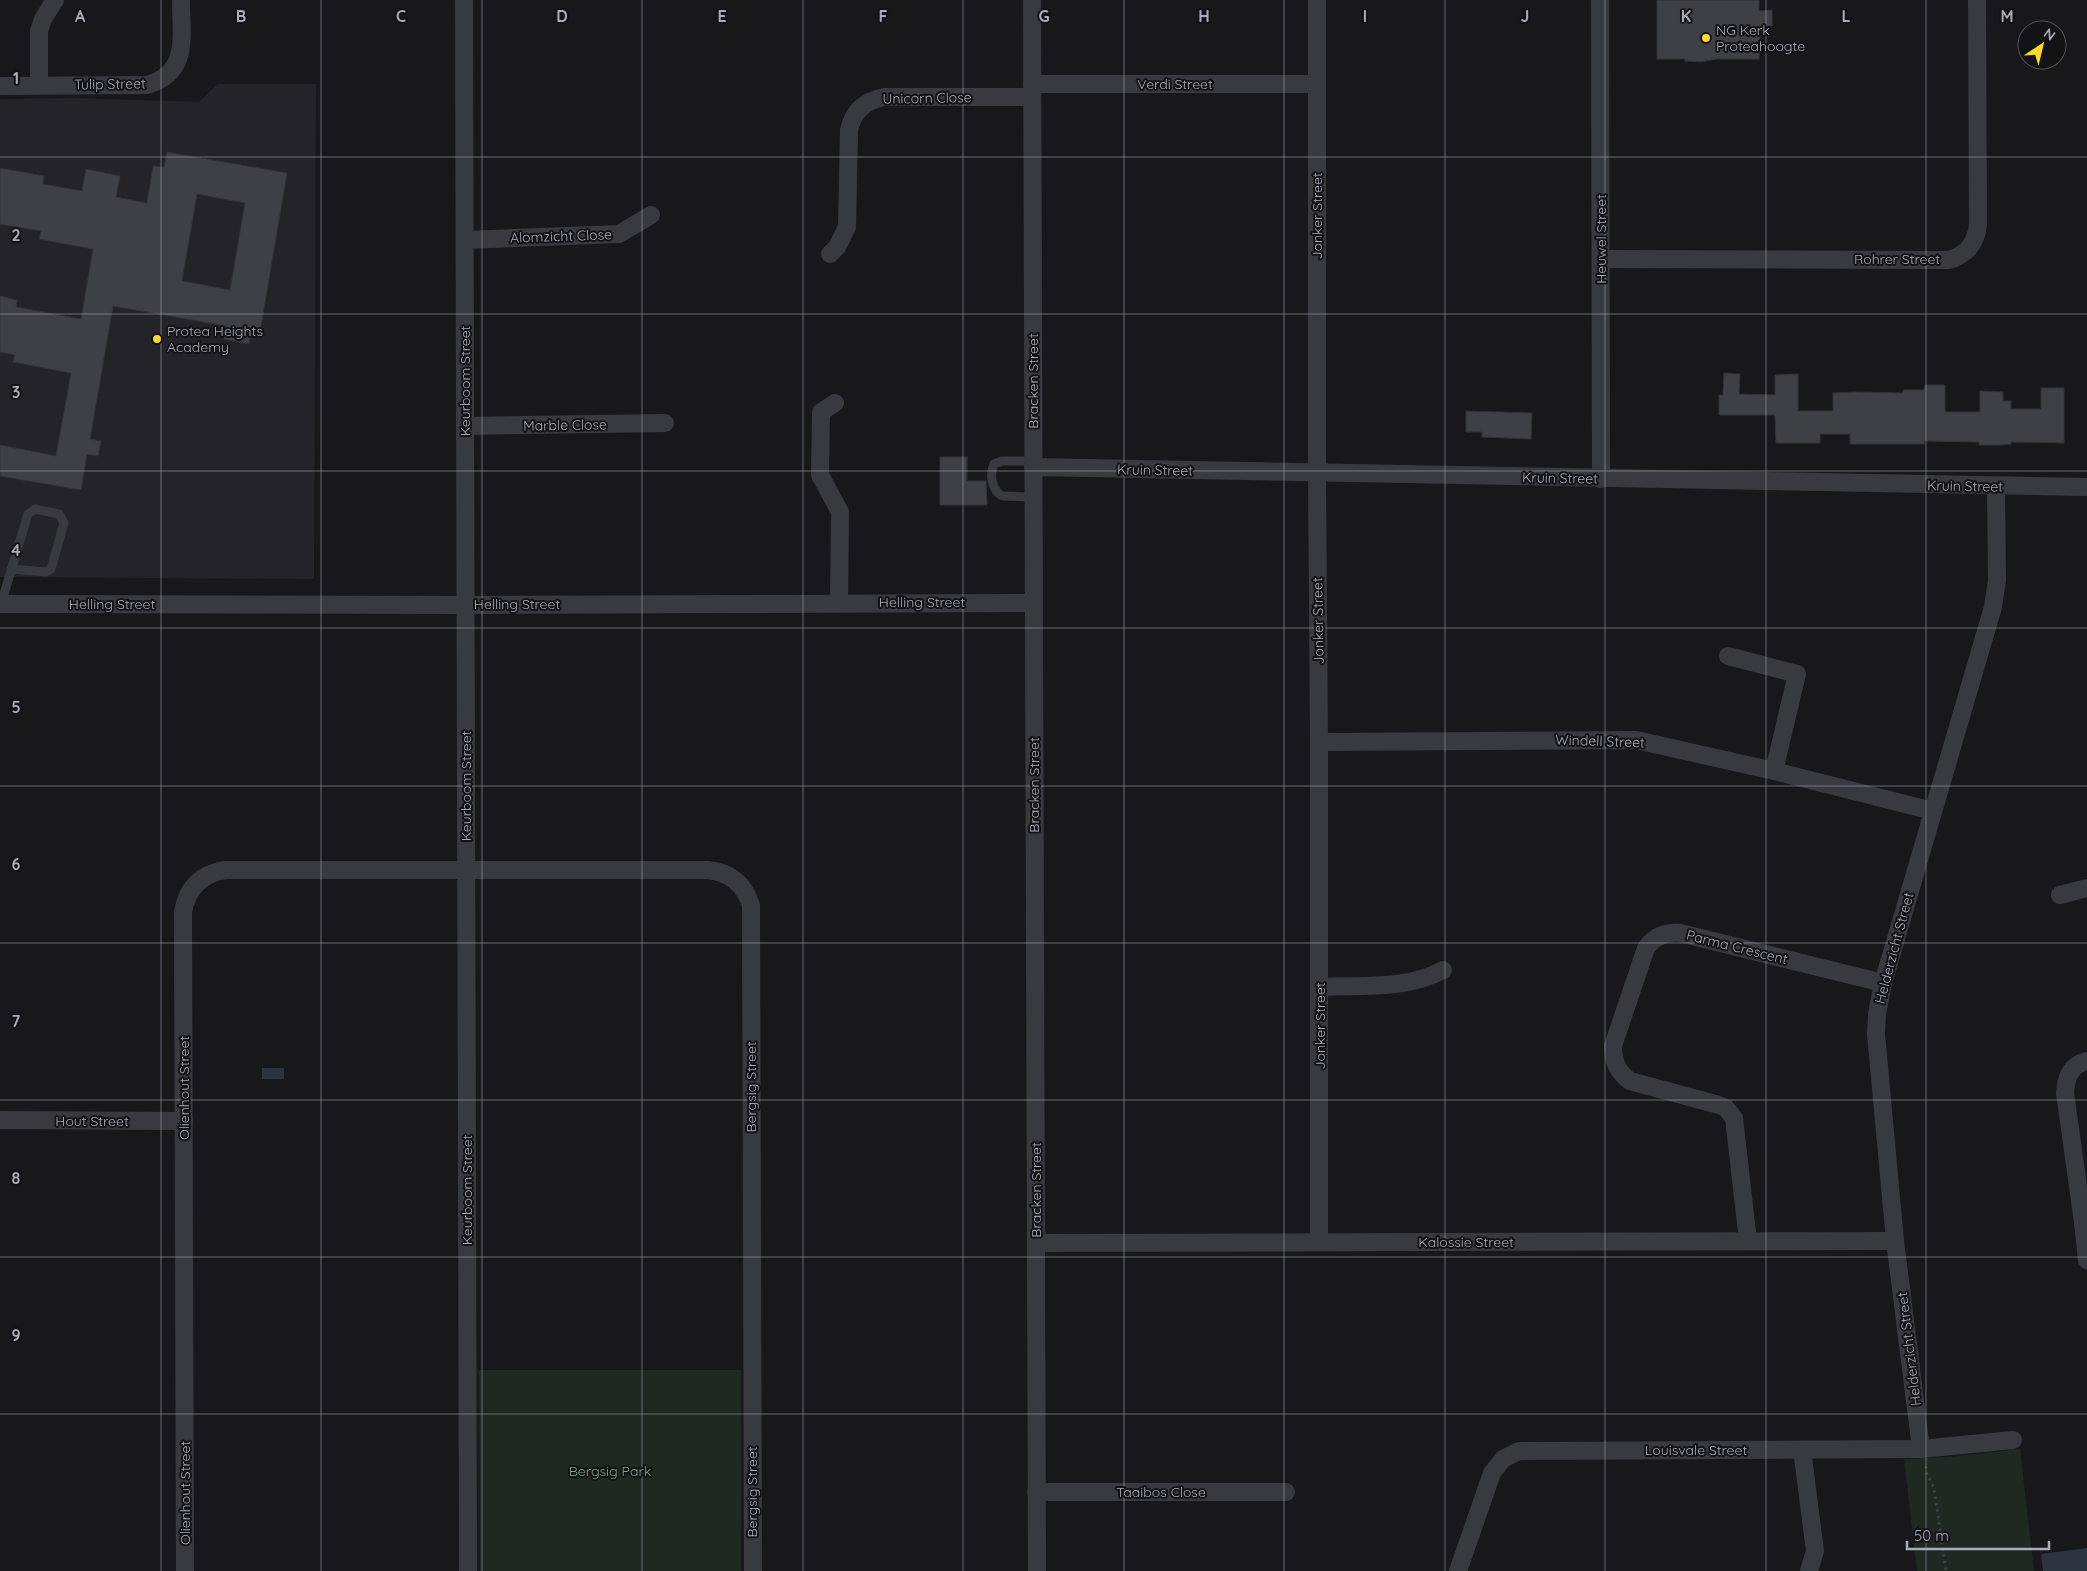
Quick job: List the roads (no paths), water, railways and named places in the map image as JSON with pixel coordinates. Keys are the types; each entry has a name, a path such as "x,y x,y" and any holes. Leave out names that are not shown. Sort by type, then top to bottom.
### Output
{"street":[{"path":"39,86 40,31 43,19 55,0"},
{"name":"Tulip Street","path":"0,86 146,85 165,78 172,71 180,56 182,0"},
{"name":"Keurboom Street","path":"464,0 468,1571"},
{"name":"Bracken Street","path":"1032,0 1037,1571"},
{"name":"Jonker Street","path":"1317,0 1316,473 1320,742 1319,1242"},
{"name":"Heuwel Street","path":"1600,0 1602,479"},
{"name":"Rohrer Street","path":"1602,259 1948,260 1958,258 1971,245 1977,235 1978,225 1977,0"},
{"name":"Verdi Street","path":"1032,90 1317,84"},
{"name":"Unicorn Close","path":"830,254 837,246 847,227 849,130 853,116 865,104 884,97 1032,90"},
{"name":"Alomzicht Close","path":"465,240 619,234 651,215"},
{"path":"835,404 821,412 820,475 840,512 839,602"},
{"name":"Marble Close","path":"465,426 665,423"},
{"name":"Kruin Street","path":"1033,464 1316,473 1996,487 2087,487"},
{"name":"Helderzicht Street","path":"1923,1454 1896,1241 1876,1034 1876,1014 1883,983 1996,592 1996,487"},
{"name":"Helling Street","path":"0,604 466,605 1034,602"},
{"path":"1728,656 1797,674 1774,771"},
{"name":"Windell Street","path":"1320,742 1618,738 1653,743 1774,771 1933,811"},
{"name":"Olienhout Street","path":"185,1571 183,912 187,895 198,881 215,871 226,870 466,871"},
{"name":"Bergsig Street","path":"466,871 717,871 733,878 740,884 751,905 753,1571"},
{"path":"2060,895 2087,888"},
{"name":"Parma Crescent","path":"1748,1241 1734,1118 1726,1108 1630,1081 1623,1076 1615,1062 1613,1046 1646,948 1658,936 1672,932 1680,933 1883,983"},
{"path":"1320,987 1408,983 1423,980 1443,970"},
{"path":"2087,1061 2075,1066 2069,1074 2065,1093 2085,1222 2087,1260"},
{"name":"Hout Street","path":"0,1120 184,1121"},
{"name":"Kalossie Street","path":"1036,1243 1896,1241"},
{"name":"Louisvale Street","path":"1458,1571 1492,1473 1503,1459 1519,1451 1802,1450 1923,1454 2013,1440"},
{"path":"1802,1450 1815,1551 1809,1571"},
{"name":"Taaibos Close","path":"1036,1492 1286,1492"}],"lane":[{"path":"1033,464 1002,461 994,464 992,468 993,485 998,494 1002,496 1034,496"},
{"path":"0,604 11,569 30,512 34,509 59,514 64,523 51,569 46,572 11,569"}],"water":[{"path":"262,1068 284,1068 284,1079 262,1079"},
{"path":"2087,1548 2087,1571 2043,1571 2041,1554"}],"place":[{"name":"NG Kerk Proteahoogte","path":"1706,38"},
{"name":"Protea Heights Academy","path":"157,339"}],"park label":[{"name":"Bergsig Park","path":"610,1471"}]}
